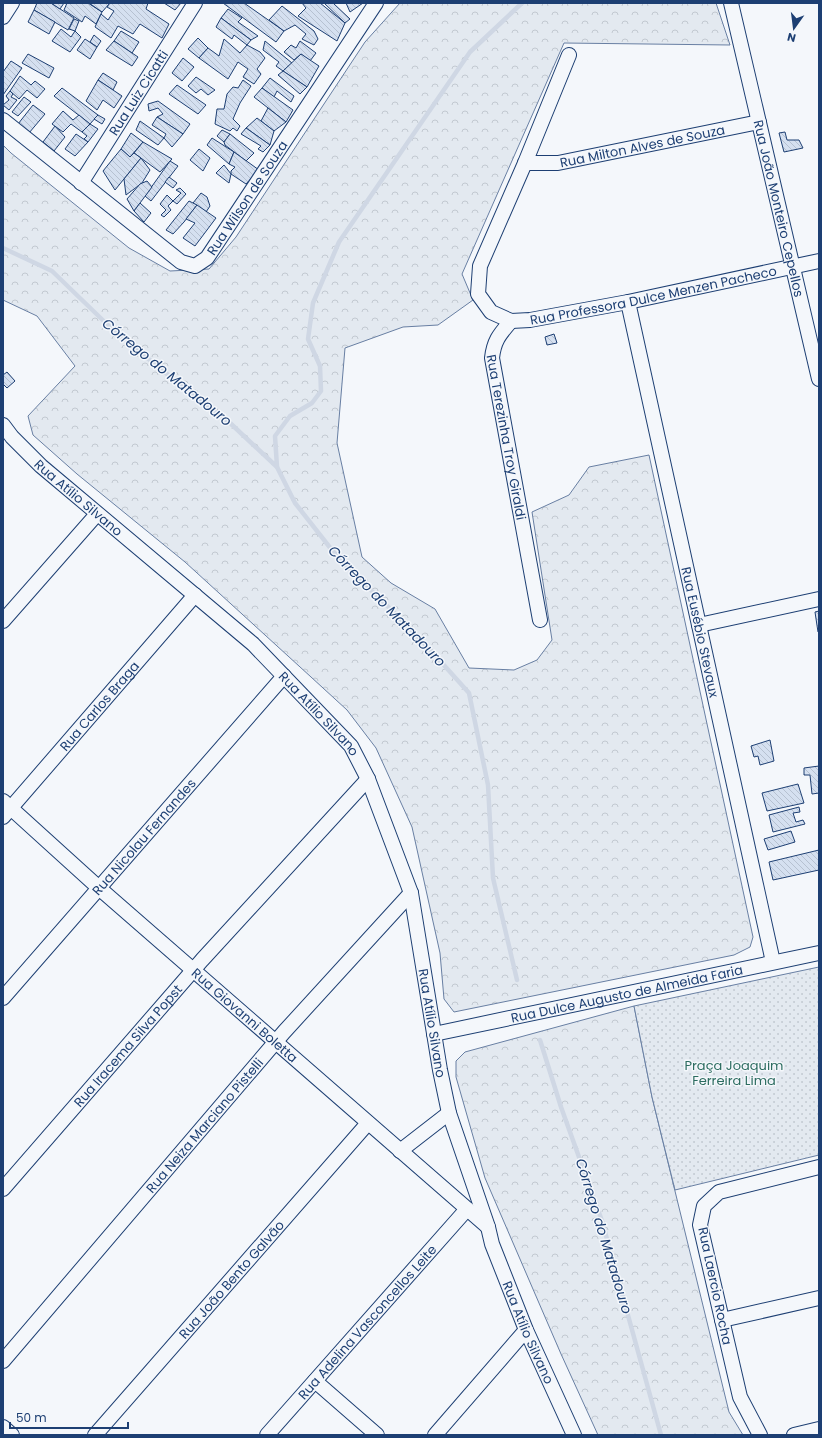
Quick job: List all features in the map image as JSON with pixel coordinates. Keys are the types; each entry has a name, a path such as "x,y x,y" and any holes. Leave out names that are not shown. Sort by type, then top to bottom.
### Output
{"street":[{"path":"3,17 12,3"},
{"name":"Rua Luiz Cicatti","path":"81,183 195,3"},
{"name":"Rua Wilson de Souza","path":"3,120 181,262 195,266 207,258 376,3"},
{"name":"Rua João Monteiro Cepellos","path":"731,3 819,379"},
{"path":"511,321 491,312 478,294 480,266 525,163 569,55"},
{"name":"Rua Milton Alves de Souza","path":"525,163 558,163 759,122"},
{"name":"Rua Professora Dulce Menzen Pacheco","path":"511,321 530,320 628,302 819,261"},
{"name":"Rua Eusébio Stevaux","path":"628,302 774,962"},
{"name":"Rua Terezinha Troy Giraldi","path":"511,321 498,336 493,346 492,358 540,620"},
{"name":"Rua Atílio Silvano","path":"3,425 12,437 41,466 253,644 351,746 368,779 411,893 434,1034 449,1114 488,1227 492,1244 526,1330 574,1435"},
{"path":"3,621 97,514"},
{"name":"Rua Carlos Braga","path":"6,808 195,595"},
{"path":"699,625 819,599"},
{"name":"Rua Nicolau Fernandes","path":"3,998 284,676"},
{"name":"Rua Iracema Silva Popst","path":"3,1189 194,970 368,779"},
{"name":"Rua Giovanni Boletta","path":"6,808 488,1227"},
{"name":"Rua Neiza Marciano Pistelli","path":"3,1361 276,1042 411,893"},
{"name":"Rua Dulce Augusto de Almeida Faria","path":"434,1034 819,953"},
{"path":"400,1151 449,1114"},
{"name":"Rua João Bento Galvão","path":"95,1435 368,1123"},
{"name":"Rua Laercio Rocha","path":"760,1435 740,1398 700,1225 704,1206 719,1192 819,1167"},
{"name":"Rua Adelina Vasconcellos Leite","path":"267,1435 467,1209"},
{"path":"722,1320 819,1298"},
{"path":"435,1435 526,1330"},
{"path":"315,1381 377,1435"},
{"path":"3,1428 12,1435"},
{"path":"794,1435 819,1429"}],"green space":[{"path":"400,3 716,3 730,45 564,43 462,274 473,300 438,325 403,327 345,348 337,443 362,557 391,583 435,609 469,668 514,670 537,660 552,640 532,512 569,495 589,467 649,455 753,937 750,947 734,955 454,1012 444,999 440,953 412,827 376,748 347,710 185,562 77,474 33,435 28,416 75,366 37,316 3,300 3,145 129,248 170,271 209,269 236,237 365,42"},
{"name":"Praça Joaquim Ferreira Lima","path":"819,967 819,1155 675,1190 652,1097 634,1006"},
{"path":"634,1006 652,1097 729,1412 743,1435 598,1435 561,1354 485,1178 456,1077 456,1061 465,1052"}],"building":[{"path":"37,3 51,3 74,18 68,30 34,10"},
{"path":"51,3 64,3 60,9"},
{"path":"67,3 88,3 102,12 96,24 85,16 82,22 64,10"},
{"path":"89,3 110,3 102,12"},
{"path":"110,3 148,3 146,9 169,24 162,38 140,24 133,34 118,26 111,38 95,27 101,14 108,20 114,11 107,7"},
{"path":"164,3 181,3 175,10"},
{"path":"223,3 244,3 284,31 276,42"},
{"path":"302,3 320,3 345,23 337,41 298,16 306,8"},
{"path":"324,3 333,3 350,19 345,23"},
{"path":"346,3 363,3 350,12"},
{"path":"282,6 314,31 318,39 314,45 302,39 306,34 295,25 284,31 269,20"},
{"path":"228,9 242,18 238,22 258,36 251,40 221,18"},
{"path":"34,10 55,22 49,34 28,22"},
{"path":"221,18 251,40 247,45 234,35 232,39 216,27"},
{"path":"74,19 79,21 75,31 69,29"},
{"path":"61,29 71,37 75,31 81,37 70,52 52,41"},
{"path":"121,31 139,42 132,53 114,41"},
{"path":"94,35 101,41 97,47 90,42"},
{"path":"198,38 208,48 199,58 188,49"},
{"path":"85,39 97,47 90,59 77,50"},
{"path":"224,39 240,53 247,45 260,52 265,58 257,69 261,74 254,84 243,77 248,69 238,62 228,79 199,58 208,48 219,56"},
{"path":"114,41 138,57 132,66 106,50"},
{"path":"265,41 292,63 283,71 276,66 279,62 263,50"},
{"path":"300,41 316,53 310,61 301,54 294,60 284,52 291,45 296,48"},
{"path":"28,54 54,68 49,78 22,63"},
{"path":"301,54 319,66 307,87 283,71"},
{"path":"183,58 194,67 182,81 172,73"},
{"path":"11,61 22,68 3,95 3,72"},
{"path":"283,71 307,87 300,94 278,75"},
{"path":"103,73 117,82 113,90 98,80"},
{"path":"20,76 31,85 35,81 45,89 37,98 27,90 19,99 10,91"},
{"path":"196,77 215,90 208,95 201,89 196,93 188,86"},
{"path":"270,78 294,96 291,102 277,91 274,97 262,88"},
{"path":"98,80 122,96 114,108 103,100 97,110 86,101"},
{"path":"243,80 251,86 240,103 233,119 240,126 237,131 233,128 230,131 215,124 217,109 224,109 227,94 233,87 238,88"},
{"path":"177,85 206,105 198,114 169,94"},
{"path":"62,88 98,115 90,124 54,96"},
{"path":"262,88 293,110 286,122 254,97"},
{"path":"10,91 13,94 11,97 17,100 9,110 3,105 9,100 6,96"},
{"path":"24,97 31,102 18,116 12,112"},
{"path":"158,101 190,124 183,134 157,117 163,114 158,108 149,111 148,104"},
{"path":"33,105 45,114 29,133 18,124"},
{"path":"268,108 286,122 274,131 261,121"},
{"path":"63,111 73,120 79,115 90,124 82,132 71,124 63,132 52,124"},
{"path":"98,115 105,119 102,124 94,119"},
{"path":"157,117 183,134 172,147 164,138 166,134 152,125"},
{"path":"257,118 274,131 270,145 246,128"},
{"path":"140,121 164,138 158,145 136,130"},
{"path":"90,124 98,129 88,142 84,139 87,136 82,132"},
{"path":"55,126 65,137 54,151 43,142"},
{"path":"246,128 270,145 263,152 258,149 261,146 241,134"},
{"path":"222,130 230,134 224,142 217,136"},
{"path":"785,132 787,140 799,140 803,148 784,152 779,133"},
{"path":"131,133 143,142 130,157 121,149"},
{"path":"76,134 88,142 75,156 65,149"},
{"path":"230,134 254,153 246,161 225,145 224,142"},
{"path":"212,138 234,152 229,164 207,145"},
{"path":"143,142 172,159 160,172 134,153"},
{"path":"121,149 130,157 134,153 141,158 115,190 103,171"},
{"path":"199,149 210,158 203,171 190,160"},
{"path":"234,152 259,170 246,184 231,174 231,171 235,167 229,164"},
{"path":"141,158 150,170 142,183 126,195 124,179"},
{"path":"170,161 178,166 151,201 145,196"},
{"path":"224,165 231,174 229,183 216,173"},
{"path":"169,177 177,183 173,188 165,182"},
{"path":"147,181 152,187 134,211 127,199 140,184"},
{"path":"180,188 186,194 177,204 173,201 181,193 176,190"},
{"path":"201,193 207,197 210,206 206,212 193,203"},
{"path":"167,195 173,201 168,206 171,210 164,217 161,215 166,210 160,204"},
{"path":"189,201 197,205 184,222 173,234 166,230"},
{"path":"140,203 151,213 144,222 134,211"},
{"path":"197,205 216,218 195,246 183,238 195,223 186,219"},
{"path":"554,334 557,343 547,345 545,337"},
{"path":"7,372 15,381 7,388 3,384 3,375"},
{"path":"819,611 819,632 818,632 815,612"},
{"path":"770,740 774,761 760,765 758,756 754,757 751,746"},
{"path":"819,766 819,793 812,794 810,775 804,775 804,768"},
{"path":"798,784 804,803 767,811 762,793"},
{"path":"799,807 800,812 793,813 796,822 803,820 805,824 773,832 769,815"},
{"path":"791,831 795,842 768,850 764,839"},
{"path":"819,850 819,870 773,880 769,862"}],"waterway":[{"path":"277,467 275,436 290,416 312,403 321,391 320,366 308,339 313,303 339,242 470,52 522,3"},
{"name":"Córrego do Matadouro","path":"3,248 52,271 113,330 199,400 229,422 277,467 295,503 339,559 416,634 469,693 488,785 493,878 517,980"},
{"name":"Córrego do Matadouro","path":"540,1040 561,1107 602,1221 661,1435"}]}
